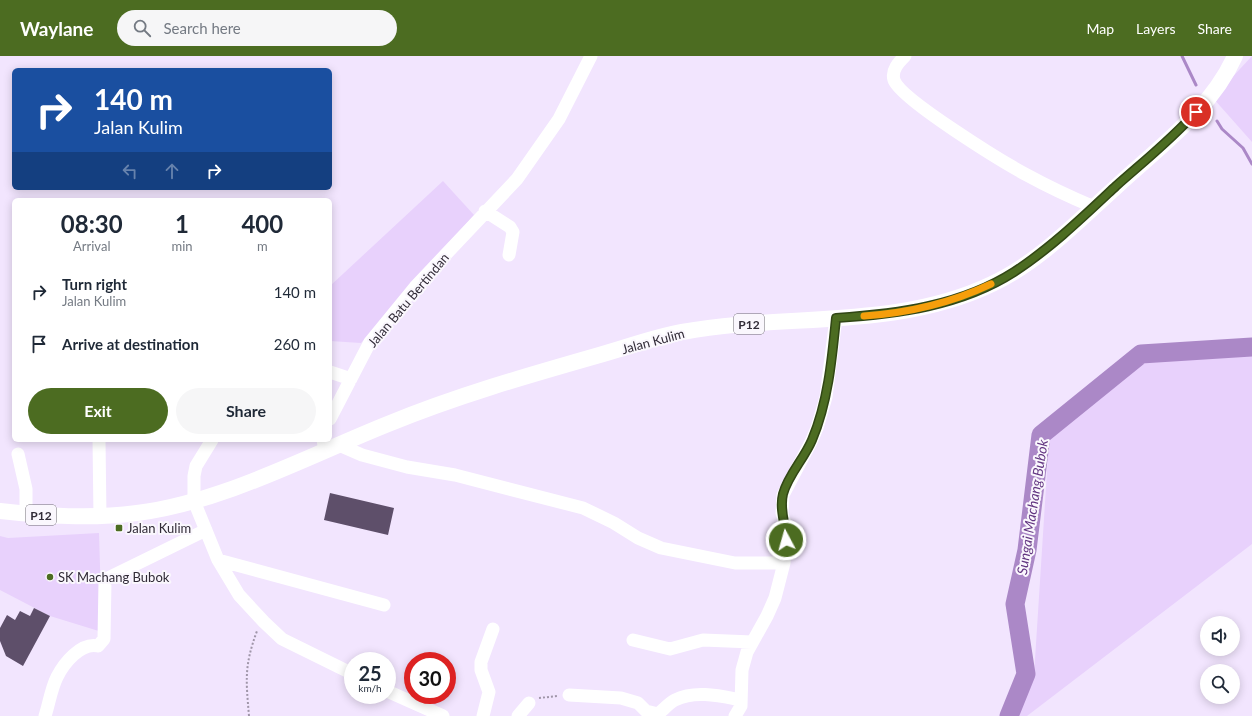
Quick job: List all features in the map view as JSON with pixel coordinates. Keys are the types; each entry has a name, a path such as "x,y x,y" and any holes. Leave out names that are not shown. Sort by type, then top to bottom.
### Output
{"main road":[{"name":"Jalan Kulim","path":"0,511 26,514 100,517 141,513 194,501 254,480 329,445 436,405 497,385 680,332 744,324 899,312 963,297 1014,272 1053,243 1094,207 1188,121 1212,93 1235,56"}],"street":[{"name":"Jalan Batu Bertindan","path":"332,415 370,342 415,287 485,211 517,179 559,119 591,56"},
{"path":"905,56 894,70 894,80 899,88 925,111 1024,174 1094,207"},
{"path":"485,211 510,227 513,232 509,255"},
{"path":"736,716 740,706 742,670 747,652 775,598 784,563 786,527 782,514 783,495 817,428 826,397 836,318"},
{"path":"332,373 351,379"},
{"path":"99,442 100,517"},
{"path":"211,442 196,466 194,476 194,501 218,560 240,595 262,620 282,639 344,670"},
{"path":"329,445 407,467 455,476 583,508 614,523 638,538 661,548 735,563 784,563"},
{"path":"18,454 26,489 26,514"},
{"path":"45,716 56,678 63,668 83,646 90,644 98,646 104,639 105,582 110,578 206,530"},
{"path":"218,560 384,605"},
{"path":"483,716 489,692 481,670 481,662 493,629"},
{"path":"633,640 670,649 703,640 752,642"},
{"path":"396,695 443,716"},
{"path":"569,695 621,698 638,704 646,711 658,714 673,701 688,695 721,696 741,700"},
{"path":"518,716 529,703"}],"path":[{"path":"249,716 247,662 249,652 262,620"},
{"path":"529,703 541,697 569,695"}],"shaded area":[{"path":"1252,56 1252,142 1213,98"},
{"path":"443,181 474,215 361,343 332,341 332,284"},
{"path":"1252,352 1252,544 1027,716 1012,716 1034,675 1049,440 1144,362"},
{"name":"SK Machang Bubok","path":"99,533 102,632 50,616 0,590 0,536 8,538"}],"building":[{"path":"330,493 394,508 388,535 324,520"},
{"path":"34,608 50,616 23,666 6,656 0,641 0,628 7,615 15,620 20,611 30,616"}],"waterway":[{"path":"1182,56 1196,85"},
{"path":"1217,121 1222,129 1243,148 1252,164"},
{"name":"Sungai Machang Bubok","path":"1009,716 1026,674 1015,604 1027,550 1041,435 1141,354 1252,347"}],"slow traffic":[{"path":"864,316 899,312 930,306 963,297 991,284"}],"place":[{"name":"Jalan Kulim","path":"119,528"},
{"name":"SK Machang Bubok","path":"50,577"}],"route":[{"path":"786,540 786,527 782,514 783,495 789,480 811,442 817,428 826,397 836,318 870,316 930,306 963,297 995,283 1014,272 1053,243 1188,121 1196,112"}]}
